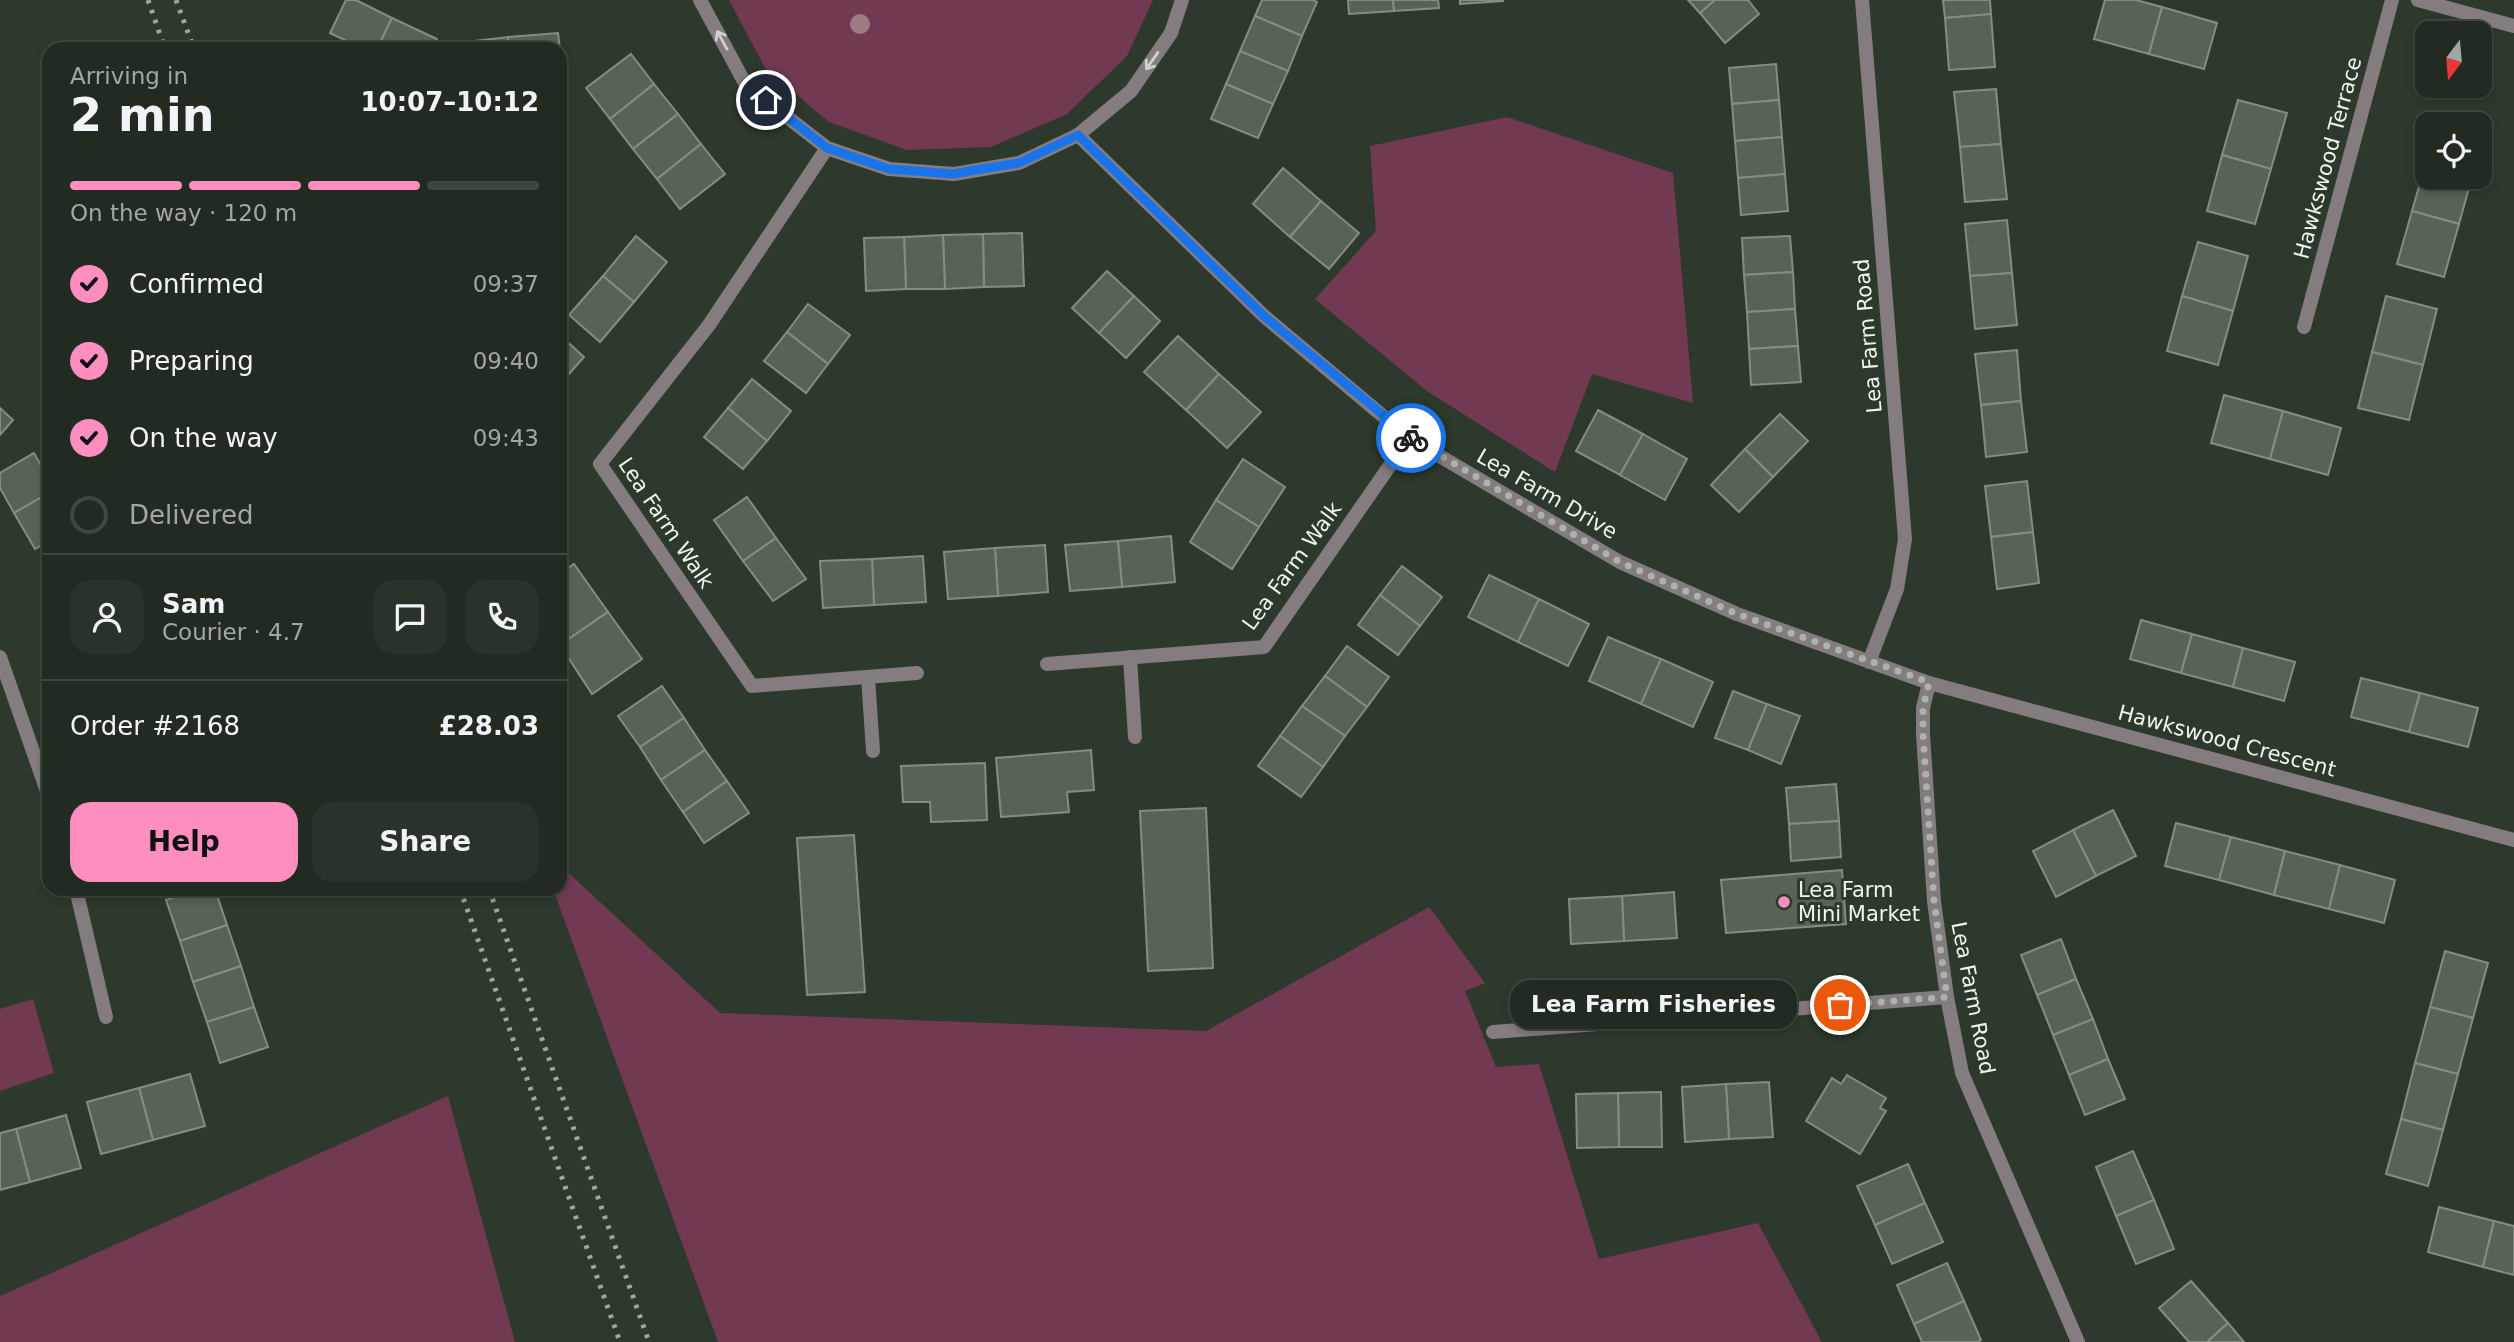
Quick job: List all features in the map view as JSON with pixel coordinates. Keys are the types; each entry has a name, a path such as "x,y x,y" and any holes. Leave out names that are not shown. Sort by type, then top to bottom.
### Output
{"street":[{"path":"699,0 746,85 827,148 889,169 954,174 1019,163 1078,135 1131,91 1171,33 1182,0"},
{"name":"Lea Farm Road","path":"1862,0 1905,539 1897,589 1869,662"},
{"name":"Hawkswood Terrace","path":"2304,327 2392,0"},
{"path":"2418,0 2514,26"},
{"name":"Lea Farm Drive","path":"1078,135 1264,316 1409,438 1620,562 1737,614 1929,682"},
{"name":"Lea Farm Walk","path":"827,148 709,325 600,464 752,686 917,673"},
{"name":"Lea Farm Walk","path":"1047,664 1264,647 1409,438"},
{"path":"0,657 42,777"},
{"path":"1130,657 1135,737"},
{"path":"867,677 873,751"},
{"name":"Lea Farm Road","path":"1929,682 1923,708 1923,734 1934,901 1947,997 1962,1073 2078,1342"},
{"name":"Hawkswood Crescent","path":"1929,682 2514,840"},
{"path":"78,896 106,1017"},
{"path":"1493,1032 1947,997"}],"shaded area":[{"path":"729,0 1153,0 1127,56 1067,114 991,147 907,150 829,122 765,68"},
{"path":"1507,117 1673,173 1693,403 1592,374 1555,472 1427,391 1315,299 1376,231 1370,146"},
{"path":"567,871 720,1013 1206,1031 1429,907 1485,983 1465,991 1496,1067 1539,1064 1599,1259 1758,1223 1822,1342 718,1342 556,896 567,896"},
{"path":"33,999 54,1073 0,1091 0,1009"},
{"path":"448,1096 515,1342 0,1342 0,1296"}],"building":[{"path":"346,0 356,0 392,18 380,42 349,42 330,33"},
{"path":"1262,0 1317,2 1302,36 1255,16"},
{"path":"1348,0 1393,0 1394,11 1349,14"},
{"path":"1393,0 1438,0 1439,8 1394,11"},
{"path":"1460,0 1503,0 1503,1 1460,4"},
{"path":"1688,0 1715,0 1700,13"},
{"path":"1715,0 1748,0 1759,14 1725,43 1700,13"},
{"path":"1943,0 1990,0 1991,14 1945,18"},
{"path":"2105,0 2136,0 2162,7 2149,54 2094,39"},
{"path":"2162,7 2217,23 2204,69 2149,54"},
{"path":"1991,14 1995,67 1949,70 1945,18"},
{"path":"1255,16 1302,36 1288,71 1240,51"},
{"path":"392,18 437,39 436,42 380,42"},
{"path":"558,33 559,42 508,42 508,37"},
{"path":"508,37 508,42 466,42"},
{"path":"1240,51 1288,71 1273,104 1226,84"},
{"path":"631,54 654,84 610,119 586,88"},
{"path":"1776,64 1779,100 1732,104 1729,68"},
{"path":"654,84 678,114 633,149 610,119"},
{"path":"1226,84 1273,104 1258,138 1211,119"},
{"path":"1996,89 2001,144 1960,147 1954,92"},
{"path":"1779,100 1782,137 1735,141 1732,104"},
{"path":"2238,100 2287,113 2271,169 2222,155"},
{"path":"678,114 701,144 657,179 633,149"},
{"path":"1782,137 1785,174 1738,178 1735,141"},
{"path":"701,144 725,174 680,209 657,179"},
{"path":"2001,144 2007,199 1965,202 1960,147"},
{"path":"2222,155 2271,169 2255,224 2207,211"},
{"path":"1283,168 1321,201 1290,237 1253,204"},
{"path":"1785,174 1788,211 1741,215 1738,178"},
{"path":"2418,189 2469,189 2459,224 2412,211"},
{"path":"1321,201 1359,233 1329,269 1290,237"},
{"path":"2412,211 2459,224 2444,277 2397,264"},
{"path":"2007,220 2012,273 1970,276 1965,224"},
{"path":"1022,233 1024,286 984,287 983,234"},
{"path":"983,234 984,287 945,289 943,235"},
{"path":"943,235 945,289 906,289 904,237"},
{"path":"636,236 667,262 634,302 603,276"},
{"path":"1790,236 1793,272 1744,275 1742,238"},
{"path":"904,237 906,289 866,291 864,238"},
{"path":"2198,242 2248,256 2233,311 2182,296"},
{"path":"1107,271 1134,296 1099,333 1072,308"},
{"path":"1793,272 1795,309 1747,312 1744,275"},
{"path":"2012,273 2017,325 1975,329 1970,276"},
{"path":"603,276 634,302 600,342 569,315"},
{"path":"1134,296 1160,321 1126,358 1099,333"},
{"path":"2182,296 2233,311 2218,365 2167,351"},
{"path":"2386,296 2437,309 2423,365 2372,352"},
{"path":"808,304 850,335 828,364 787,332"},
{"path":"1795,309 1798,346 1749,349 1747,312"},
{"path":"787,332 828,364 806,393 764,361"},
{"path":"1178,336 1219,374 1186,410 1144,372"},
{"path":"567,341 584,357 567,376"},
{"path":"1798,346 1801,382 1751,385 1749,349"},
{"path":"2017,350 2021,401 1981,405 1975,354"},
{"path":"2372,352 2423,365 2409,420 2358,408"},
{"path":"1219,374 1261,412 1227,448 1186,410"},
{"path":"752,379 791,411 767,441 728,408"},
{"path":"2224,395 2283,411 2270,459 2211,443"},
{"path":"2021,401 2027,452 1986,457 1981,405"},
{"path":"0,408 13,420 0,435"},
{"path":"728,408 767,441 743,469 704,437"},
{"path":"1598,410 1643,434 1620,475 1576,451"},
{"path":"2283,411 2341,428 2328,475 2270,459"},
{"path":"1780,414 1808,441 1773,477 1745,449"},
{"path":"1643,434 1687,459 1665,500 1620,475"},
{"path":"1745,449 1773,477 1739,512 1711,485"},
{"path":"34,453 42,467 42,497 14,513 0,488 0,473"},
{"path":"1243,459 1285,487 1259,527 1216,500"},
{"path":"2027,481 2033,532 1991,537 1985,486"},
{"path":"42,497 42,545 35,549 14,513"},
{"path":"747,497 776,538 743,561 714,520"},
{"path":"1216,500 1259,527 1232,569 1190,542"},
{"path":"2033,532 2039,583 1997,589 1991,537"},
{"path":"1171,536 1175,582 1122,587 1118,541"},
{"path":"776,538 806,579 773,601 743,561"},
{"path":"1118,541 1122,587 1070,591 1065,545"},
{"path":"1045,545 1048,592 998,596 995,548"},
{"path":"995,548 998,596 948,599 944,552"},
{"path":"923,556 926,602 874,605 872,559"},
{"path":"872,559 874,605 823,608 820,561"},
{"path":"574,564 608,612 567,640 567,569"},
{"path":"1402,566 1442,597 1420,626 1380,595"},
{"path":"1489,575 1539,599 1518,642 1468,617"},
{"path":"1380,595 1420,626 1398,655 1358,625"},
{"path":"1539,599 1589,624 1568,666 1518,642"},
{"path":"608,612 642,659 592,694 567,656 567,640"},
{"path":"2141,620 2192,634 2181,673 2130,659"},
{"path":"2192,634 2243,648 2233,687 2181,673"},
{"path":"1608,637 1661,659 1641,704 1589,681"},
{"path":"1347,646 1389,677 1367,707 1325,676"},
{"path":"2243,648 2295,662 2284,701 2233,687"},
{"path":"1661,659 1713,682 1693,727 1641,704"},
{"path":"1325,676 1367,707 1345,736 1302,706"},
{"path":"2361,678 2420,693 2409,732 2351,717"},
{"path":"662,686 684,718 640,747 618,716"},
{"path":"1733,691 1767,704 1748,750 1715,738"},
{"path":"2420,693 2478,708 2468,747 2409,732"},
{"path":"1767,704 1800,716 1781,764 1748,750"},
{"path":"1302,706 1345,736 1323,767 1280,736"},
{"path":"684,718 705,750 661,780 640,747"},
{"path":"1280,736 1323,767 1301,797 1258,766"},
{"path":"705,750 727,781 683,812 661,780"},
{"path":"1091,750 1094,790 1067,792 1069,812 1001,817 996,758"},
{"path":"985,763 987,820 931,822 930,802 903,802 901,766"},
{"path":"727,781 749,813 704,843 683,812"},
{"path":"1836,784 1839,821 1789,824 1786,788"},
{"path":"1206,808 1213,968 1148,971 1140,811"},
{"path":"2113,810 2136,856 2096,876 2073,830"},
{"path":"1839,821 1841,857 1791,861 1789,824"},
{"path":"2176,823 2231,837 2219,880 2165,866"},
{"path":"2073,830 2096,876 2056,897 2033,851"},
{"path":"854,835 865,992 807,995 797,838"},
{"path":"2231,837 2285,851 2274,895 2219,880"},
{"path":"2285,851 2340,865 2329,909 2274,895"},
{"path":"2340,865 2395,880 2384,923 2329,909"},
{"name":"Lea Farm Mini Market","path":"1842,870 1846,924 1726,933 1721,880"},
{"path":"1674,892 1677,938 1624,941 1622,896"},
{"path":"178,896 217,896 227,925 180,941 166,900"},
{"path":"1622,896 1624,941 1571,944 1569,899"},
{"path":"227,925 241,966 193,982 180,941"},
{"path":"2061,939 2076,979 2037,995 2021,955"},
{"path":"2445,951 2488,963 2473,1018 2430,1007"},
{"path":"241,966 254,1007 207,1022 193,982"},
{"path":"2076,979 2093,1019 2053,1035 2037,995"},
{"path":"254,1007 268,1047 220,1063 207,1022"},
{"path":"2430,1007 2473,1018 2458,1074 2415,1063"},
{"path":"2093,1019 2108,1059 2069,1075 2053,1035"},
{"path":"2108,1059 2125,1099 2085,1115 2069,1075"},
{"path":"2415,1063 2458,1074 2443,1130 2401,1119"},
{"path":"190,1074 205,1126 153,1140 139,1088"},
{"path":"1847,1075 1886,1098 1880,1108 1886,1111 1860,1154 1806,1121 1832,1078 1841,1084"},
{"path":"1769,1082 1773,1137 1729,1139 1726,1084"},
{"path":"1726,1084 1729,1139 1685,1142 1682,1087"},
{"path":"139,1088 153,1140 101,1154 87,1102"},
{"path":"1661,1092 1662,1147 1619,1147 1618,1093"},
{"path":"1618,1093 1619,1147 1577,1148 1576,1094"},
{"path":"66,1115 81,1168 30,1182 16,1129"},
{"path":"2401,1119 2443,1130 2428,1186 2386,1174"},
{"path":"16,1129 30,1182 0,1190 0,1133"},
{"path":"2133,1151 2154,1200 2116,1216 2096,1167"},
{"path":"1908,1164 1925,1203 1875,1225 1857,1186"},
{"path":"2154,1200 2174,1249 2136,1264 2116,1216"},
{"path":"1925,1203 1943,1242 1892,1264 1875,1225"},
{"path":"2439,1207 2494,1221 2483,1267 2428,1252"},
{"path":"2494,1221 2514,1226 2514,1275 2483,1267"},
{"path":"1947,1263 1964,1301 1914,1324 1897,1285"},
{"path":"2191,1281 2228,1323 2207,1342 2189,1342 2159,1308"},
{"path":"1964,1301 1981,1340 1922,1342 1914,1324"},
{"path":"2228,1323 2244,1342 2207,1342"}],"railway":[{"path":"148,0 163,42"},
{"path":"176,0 191,42"},
{"path":"462,896 620,1342"},
{"path":"491,896 649,1342"}],"way so far":[{"path":"1411,438 1620,562 1737,614 1929,682 1923,708 1923,734 1934,901 1947,997 1840,1005"}],"place":[{"name":"Lea Farm Mini Market","path":"1784,902"},
{"name":"Lea Farm Fisheries","path":"1840,1005"}],"route":[{"path":"766,100 827,148 889,169 954,174 1019,163 1078,135 1264,316 1411,438"}]}
